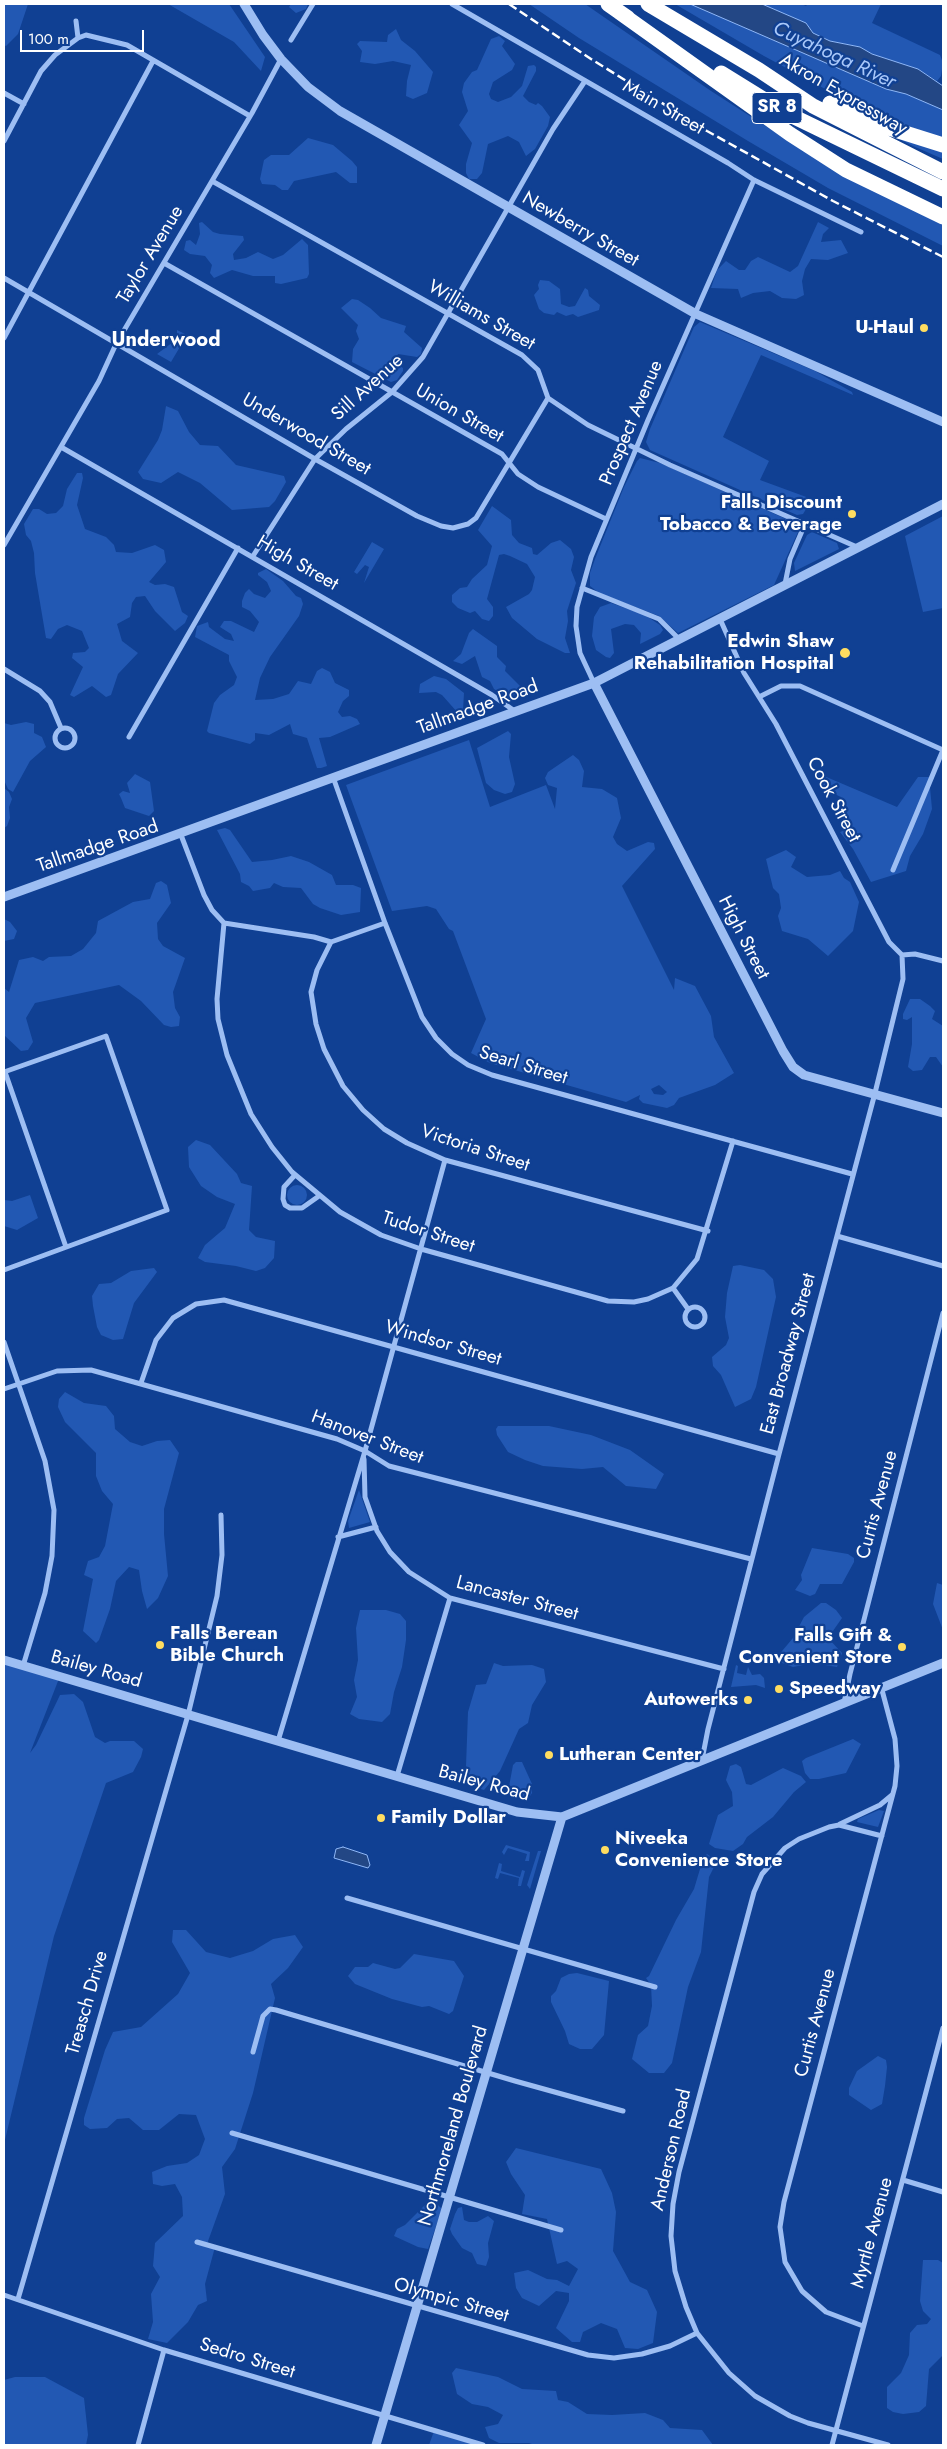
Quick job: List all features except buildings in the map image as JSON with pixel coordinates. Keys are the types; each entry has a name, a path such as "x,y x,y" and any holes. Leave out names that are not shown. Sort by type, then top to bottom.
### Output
{"highway":[{"name":"Akron Expressway","path":"648,4 759,70 813,106 943,172"},
{"name":"Akron Expressway","path":"614,8 784,112 943,189"},
{"path":"614,8 790,134 846,170 943,217"},
{"path":"759,70 870,122 943,145"}],"street":[{"name":"Newberry Street","path":"244,4 262,35 281,59 308,87 340,111 696,314 943,422"},
{"path":"291,40 313,4"},
{"name":"Main Street","path":"452,4 728,163 754,180 861,232"},
{"path":"76,21 78,38"},
{"path":"4,141 45,66 55,55 78,38 86,36 127,45 250,116"},
{"name":"Taylor Avenue","path":"4,545 99,381 116,344 250,116 281,59"},
{"path":"4,338 153,61"},
{"name":"Sill Avenue","path":"253,556 315,459 346,429 392,392 423,357 450,313 553,128 585,81"},
{"path":"4,93 24,104"},
{"name":"Prospect Avenue","path":"594,683 580,653 577,639 577,607 582,588 606,519 754,180"},
{"name":"Williams Street","path":"212,181 450,313 533,363 538,370 548,398"},
{"name":"Union Street","path":"164,263 502,454 508,464 518,474 538,487 606,519"},
{"name":"Underwood Street","path":"4,278 116,344 264,427 315,459 417,516 441,526 453,528 468,524 476,518 548,398"},
{"path":"548,398 588,425 670,465 857,547"},
{"name":"High Street","path":"61,447 492,695 516,712"},
{"name":"Tallmadge Road","path":"4,897 181,835 333,777 594,683 943,504"},
{"path":"785,584 788,566 805,524"},
{"path":"129,737 238,548"},
{"path":"582,588 659,619 679,639"},
{"name":"Cook Street","path":"720,619 744,673 782,735 889,942 902,955"},
{"path":"4,669 40,691 50,702 61,728"},
{"name":"High Street","path":"594,683 788,1061 804,1074 943,1113"},
{"path":"759,697 781,686 800,686 943,750 893,870"},
{"name":"Searl Street","path":"333,777 385,923 422,1017 436,1038 460,1060 492,1075 852,1174"},
{"path":"181,835 204,896 224,923 314,937 331,942 385,923"},
{"name":"Tudor Street","path":"224,923 217,999 222,1040 251,1114 272,1147 295,1175 319,1196 363,1227 393,1240 608,1301 634,1302 648,1299 673,1288 697,1261 708,1231 733,1141"},
{"name":"Victoria Street","path":"331,942 314,980 311,998 319,1034 334,1070 356,1102 384,1129 407,1143 445,1160 708,1231"},
{"path":"902,955 915,954 943,961"},
{"name":"East Broadway Street","path":"702,1760 751,1559 875,1093 903,979 902,955"},
{"path":"4,1270 167,1210 106,1036 4,1072 66,1247"},
{"path":"278,1741 364,1451 445,1160"},
{"path":"295,1175 284,1187 283,1200 286,1205 290,1208 302,1208 319,1196"},
{"path":"837,1236 943,1266"},
{"path":"673,1288 688,1309"},
{"name":"Windsor Street","path":"141,1383 151,1351 163,1328 186,1308 210,1300 234,1301 779,1454"},
{"path":"698,1307 704,1311 705,1318 702,1324 696,1327 687,1324 684,1315 688,1309 698,1307"},
{"name":"Curtis Avenue","path":"844,1705 853,1660 943,1314"},
{"path":"4,1342 45,1461 54,1510 51,1564 45,1594 23,1666"},
{"name":"Hanover Street","path":"4,1389 57,1371 78,1368 91,1370 337,1439 364,1451 389,1466 751,1559"},
{"name":"Lancaster Street","path":"364,1451 363,1481 365,1498 376,1527 390,1552 409,1572 450,1598 724,1669"},
{"name":"Treasch Drive","path":"18,2299 188,1715 217,1596 222,1555 221,1515"},
{"path":"338,1538 376,1527"},
{"path":"397,1776 450,1598"},
{"name":"Bailey Road","path":"4,1660 517,1812 562,1817 882,1690 943,1663"},
{"name":"Curtis Avenue","path":"863,2326 826,2312 804,2294 785,2262 780,2227 784,2202 892,1795 897,1753 892,1724 882,1690"},
{"name":"Anderson Road","path":"888,2445 790,2416 756,2396 729,2373 697,2333 675,2271 671,2236 673,2204 679,2172 754,1894 765,1870 786,1848 814,1832 839,1825 880,1804 892,1795"},
{"name":"Northmoreland Boulevard","path":"376,2445 562,1817"},
{"name":"Anderson Road","path":"839,1825 882,1836"},
{"path":"347,1898 655,1986"},
{"path":"253,2052 263,2016 270,2009 338,2027 623,2111"},
{"name":"Myrtle Avenue","path":"832,2445 943,2028"},
{"path":"232,2133 562,2230"},
{"path":"903,2180 943,2192"},
{"name":"Olympic Street","path":"197,2242 569,2351 601,2357 627,2356 655,2351 697,2333"},
{"name":"Sedro Street","path":"4,2295 164,2350 483,2445"},
{"path":"138,2445 164,2350"}],"shaded area":[{"path":"4,4 28,4 18,34 6,46 4,45"},
{"path":"168,4 229,4 265,57 261,71 234,42"},
{"path":"291,4 308,4 306,9 296,13 289,7"},
{"path":"529,4 585,4 711,91 842,175 943,222 943,246 828,188 579,38"},
{"path":"675,4 690,4 886,89 906,94 943,110 943,138 920,131 840,97 764,56"},
{"path":"762,4 801,4 806,6 808,4 881,4 872,23 940,55 943,63 941,76 937,81 918,69 872,54 860,47 830,41 813,33 806,23"},
{"path":"396,29 401,40 415,51 433,72 427,93 413,99 406,96 411,65 393,61 375,64 360,62 362,51 357,44 360,41 387,42 388,35"},
{"path":"499,36 505,41 502,46 515,64 512,70 493,82 489,94 491,99 498,102 511,97 522,86 528,66 534,65 536,71 523,96 529,102 536,105 538,103 542,106 550,117 548,126 535,149 526,156 519,142 508,136 488,144 482,173 477,179 469,179 466,173 466,164 472,143 459,125 468,111 462,92 464,83 472,72 477,70 491,39"},
{"path":"891,135 943,150 943,159 913,146"},
{"path":"308,138 333,145 352,161 357,167 357,183 350,183 336,172 294,181 288,190 282,190 275,185 262,184 260,179 264,160 271,155 289,155"},
{"path":"202,222 213,232 243,236 244,240 233,254 234,260 246,258 258,252 273,259 283,255 302,239 308,245 309,274 307,278 281,284 275,283 275,276 253,276 232,270 214,278 210,273 212,265 205,256 190,254 184,250 186,241 190,240 196,245 200,234 199,223"},
{"path":"818,222 829,228 823,234 821,242 841,240 848,253 828,260 811,259 805,269 802,281 804,295 796,299 782,298 770,291 753,293 741,298 738,289 711,288 717,270 726,261 739,270 745,270 751,261 758,257 790,272 798,266"},
{"path":"540,280 549,281 560,289 561,304 569,307 575,306 585,288 588,290 589,296 600,305 599,310 578,317 573,314 566,316 557,312 554,315 544,313 539,309 534,295 539,289"},
{"path":"352,299 358,300 381,318 406,326 404,332 422,348 421,354 417,357 398,354 394,362 403,368 403,371 397,380 391,382 352,362 353,349 359,339 356,331 358,325 341,308"},
{"path":"700,322 815,371 852,392 853,395 761,355 723,437 769,461 760,480 809,498 811,501 803,514 797,515 650,450 646,442 650,429 694,327"},
{"path":"177,330 187,335 171,362 157,354 177,339"},
{"path":"166,406 178,411 189,432 200,445 218,446 236,465 284,476 286,482 275,501 269,507 232,510 200,483 178,472 161,483 143,479 138,472 158,440 162,430"},
{"path":"640,458 660,463 795,523 798,532 774,585 678,633 659,616 599,593 590,586 590,573 595,559 624,487"},
{"path":"77,473 82,473 83,478 77,505 85,529 106,537 114,545 116,552 132,553 155,545 164,550 166,562 149,582 155,585 165,584 174,587 182,612 188,616 185,623 175,631 155,611 145,596 136,597 132,603 130,617 117,624 122,641 138,653 118,674 111,695 106,697 92,686 74,697 70,695 83,667 72,658 73,653 85,652 89,648 82,631 67,625 58,629 51,639 46,638 35,573 34,553 31,541 26,535 24,524 33,509 39,509 47,514 56,513 63,506 67,489"},
{"path":"492,506 511,520 512,535 519,543 532,548 533,554 537,555 551,543 560,540 571,549 574,557 571,570 576,583 567,611 568,621 565,638 570,653 565,653 537,639 512,618 506,607 529,594 535,577 527,564 510,556 499,555 487,599 493,607 493,616 489,621 482,619 475,611 470,613 458,608 452,602 452,595 460,588 467,587 472,579 487,565 492,546 478,530"},
{"path":"943,516 943,608 923,612 905,536"},
{"path":"812,532 837,543 839,549 795,571 794,563 807,535"},
{"path":"372,542 384,549 364,583 369,567 365,565 357,574 354,572"},
{"path":"266,569 283,581 296,596 301,598 303,604 299,616 270,657 260,678 255,700 273,699 289,694 298,681 311,684 317,671 322,668 330,672 335,683 349,690 349,696 343,701 338,712 342,717 350,716 357,719 360,724 330,737 319,738 327,766 321,768 317,768 307,738 293,734 290,724 269,735 255,733 255,740 250,744 207,731 214,703 220,695 234,685 237,677 229,661 229,655 195,637 197,626 208,622 209,627 225,639 234,641 231,634 220,627 224,621 231,621 254,632 259,622 250,611 242,607 242,601 249,589 254,594 265,598 271,591 267,582 258,575 258,573"},
{"path":"611,603 645,615 660,625 663,630 660,634 640,644 641,633 634,625 625,624 611,629 614,653 610,658 606,657 596,650 592,636 594,617 600,607"},
{"path":"473,629 497,646 497,657 506,666 505,671 522,688 519,694 507,697 494,689 490,681 482,677 475,656 462,664 453,661 461,654 469,633"},
{"path":"434,676 446,679 464,693 463,710 458,713 442,695 436,692 419,693 420,684"},
{"path":"26,722 34,724 34,733 42,737 46,747 30,761 13,792 8,789 4,780 4,723 11,725"},
{"path":"508,731 511,734 509,757 515,784 512,792 505,794 494,790 486,783 477,748"},
{"path":"469,740 490,807 546,785 555,809 557,788 548,785 545,778 548,772 573,755 579,760 584,771 582,787 602,789 617,798 621,818 613,837 617,844 627,851 648,842 654,843 655,849 622,886 674,990 675,978 695,986 711,1016 714,1037 734,1073 715,1085 679,1098 674,1105 667,1108 643,1103 639,1099 640,1095 626,1102 490,1063 471,1053 486,1019 453,931 449,929 436,909 427,906 392,911 346,785","holes":["659,1085 667,1092 663,1095 654,1094 651,1089"]},
{"path":"135,774 150,782 154,811 149,816 125,808 119,794 123,791 130,793 127,783"},
{"path":"824,776 897,807 918,777 929,777 932,809 923,834 910,856 906,871 871,882 853,849 840,832 851,828 841,797 826,790 815,778"},
{"path":"4,788 9,792 12,799 9,807 10,818 7,826 4,828"},
{"path":"225,828 230,830 252,862 291,856 309,862 332,875 336,885 353,885 361,888 360,912 341,915 320,908 313,904 301,888 283,887 274,883 270,888 253,891 249,886 241,882 240,874 217,830"},
{"path":"786,850 796,857 791,867 807,877 830,875 840,871 844,878 850,882 859,902 853,931 828,956 808,939 782,931 778,916 781,908 779,894 773,888 766,859"},
{"path":"161,881 167,885 171,903 157,923 158,939 163,946 185,958 173,992 175,1008 180,1017 179,1026 171,1027 164,1025 141,1001 119,985 35,1003 26,1018 33,1042 28,1050 21,1051 4,1035 4,988 9,992 19,960 33,957 43,961 49,957 71,956 83,949 96,933 98,921 133,902 150,899 156,883"},
{"path":"4,919 10,922 17,931 14,939 4,941"},
{"path":"910,999 920,999 930,1006 935,1011 932,1019 943,1026 943,1067 936,1057 930,1057 922,1070 913,1071 908,1067 912,1044 912,1017 907,1020 903,1019 903,1014"},
{"path":"196,1140 210,1145 237,1174 241,1183 252,1186 249,1230 256,1237 275,1241 274,1258 265,1268 256,1271 205,1262 198,1258 205,1245 225,1228 235,1204 217,1197 201,1186 189,1167 188,1147"},
{"path":"293,1185 301,1185 307,1191 307,1199 301,1205 293,1205 287,1199 287,1191"},
{"path":"30,1195 38,1218 17,1230 4,1226 4,1200 12,1201"},
{"path":"740,1265 764,1270 773,1279 776,1297 756,1387 751,1399 735,1407 721,1375 713,1366 712,1357 726,1345 729,1338 725,1317 727,1293 733,1266"},
{"path":"154,1268 157,1272 134,1303 123,1339 113,1340 101,1335 97,1327 92,1296 99,1284 111,1283 131,1271"},
{"path":"65,1392 84,1403 106,1406 114,1416 115,1429 130,1442 142,1446 157,1441 170,1440 179,1453 164,1509 168,1576 158,1598 147,1609 139,1570 129,1567 116,1581 110,1609 99,1640 96,1643 83,1631 93,1579 84,1575 88,1561 99,1557 105,1546 113,1504 102,1491 96,1476 96,1453 65,1422 58,1407 59,1399"},
{"path":"498,1426 549,1426 591,1435 630,1450 664,1474 656,1489 626,1486 603,1467 582,1469 543,1466 508,1452 497,1435 496,1429"},
{"path":"359,1490 370,1522 349,1528 348,1521"},
{"path":"812,1548 848,1554 854,1558 854,1562 842,1584 820,1584 815,1594 810,1596 795,1590 802,1580 801,1575"},
{"path":"937,1583 943,1585 943,1630 933,1604"},
{"path":"821,1603 826,1603 836,1610 842,1618 828,1638 842,1653 837,1667 813,1663 793,1667 777,1661 777,1657 793,1638 804,1617"},
{"path":"360,1610 386,1610 400,1614 406,1621 406,1640 402,1667 394,1692 390,1714 382,1722 359,1719 350,1714 357,1697 354,1680 358,1660 356,1628"},
{"path":"4,1660 60,1676 30,1753 36,1745 60,1695 74,1694 83,1702 95,1737 105,1743 110,1741 134,1741 143,1749 133,1772 106,1783 54,1936 4,2144"},
{"path":"494,1663 503,1666 532,1665 544,1669 546,1682 532,1705 528,1723 519,1729 500,1771 484,1790 471,1786 466,1766 468,1712 476,1685 486,1684"},
{"path":"736,1665 738,1666 737,1673 746,1675 748,1667 752,1675 760,1674 764,1678 765,1688 756,1685 731,1687"},
{"path":"853,1739 861,1744 846,1773 810,1779 805,1773 802,1761 806,1758"},
{"path":"516,1762 522,1762 532,1784 532,1793 528,1799 521,1800 512,1797 508,1792 513,1765"},
{"path":"736,1764 741,1767 746,1784 751,1785 783,1768 801,1776 806,1782 794,1792 773,1817 747,1837 743,1844 733,1851 715,1848 709,1844 718,1815 733,1806 732,1792 726,1780 730,1766"},
{"path":"879,1810 884,1811 878,1827 857,1822 858,1819"},
{"path":"506,1845 530,1852 529,1861 525,1861 527,1854 508,1848 504,1855 502,1852"},
{"path":"538,1851 541,1851 530,1889 527,1885"},
{"path":"707,1854 717,1861 709,1877 701,1952 688,1987 672,2063 664,2073 649,2073 632,2059 638,2035 648,2026 652,2006 651,1985 646,1978 649,1976 676,1920 694,1889 703,1859"},
{"path":"499,1863 502,1864 501,1871 520,1877 522,1870 525,1871 521,1886 518,1886 519,1878 500,1873 498,1879 495,1878"},
{"path":"173,1930 186,1930 206,1952 230,1958 253,1951 273,1939 295,1935 303,1947 288,1968 271,1984 275,1998 253,2093 235,2149 222,2167 225,2194 207,2244 215,2247 205,2284 207,2301 198,2305 188,2322 167,2343 148,2339 153,2322 151,2294 160,2277 153,2266 155,2243 183,2216 182,2197 175,2184 162,2186 153,2184 152,2172 167,2166 187,2163 199,2155 205,2139 196,2115 179,2114 159,2130 143,2130 129,2118 117,2119 107,2128 90,2129 84,2125 84,2118 105,2050 113,2032 141,2027 178,1994 190,1973 172,1942"},
{"path":"414,1954 454,1961 464,1976 453,2011 449,2014 429,2006 422,2007 392,1999 355,1984 348,1976 355,1967 368,1967 373,1963 395,1969 400,1968"},
{"path":"577,1973 609,1981 604,2035 592,2049 580,2049 569,2044 551,2002 551,1996 556,1991 561,1978"},
{"path":"878,2056 886,2060 885,2086 882,2104 871,2110 849,2095 849,2088 857,2071"},
{"path":"516,2148 601,2169 612,2193 616,2212 613,2251 630,2282 647,2290 657,2312 653,2343 638,2349 625,2348 617,2329 601,2323 583,2332 580,2342 572,2342 556,2328 569,2301 569,2293 556,2291 539,2306 522,2298 516,2288 514,2273 528,2270 569,2286 578,2269 567,2261 557,2264 547,2219 522,2214 525,2195 511,2174 506,2162"},
{"path":"435,2202 442,2209 428,2249 418,2247 394,2236 397,2229 405,2225 426,2204"},
{"path":"462,2207 464,2220 477,2222 488,2216 494,2221 488,2243 489,2257 486,2266 477,2264 472,2253 462,2248 452,2234 450,2229 455,2214 458,2208"},
{"path":"923,2260 938,2260 943,2263 943,2355 929,2369 926,2406 919,2412 903,2414 893,2412 887,2408 887,2387 901,2373 909,2355 910,2333 917,2325 927,2324 931,2319 923,2311 920,2301"},
{"path":"456,2368 498,2377 522,2389 556,2391 558,2400 568,2402 587,2414 645,2413 663,2420 670,2428 702,2430 713,2445 535,2445 529,2443 499,2443 489,2438 485,2427 498,2424 503,2415 488,2407 472,2404 457,2394 452,2373"},
{"path":"15,2377 45,2377 84,2398 88,2435 86,2445 4,2445 4,2380"},
{"path":"434,2431 484,2445 429,2445"}],"water":[{"name":"Cuyahoga River","path":"690,4 762,4 806,23 813,33 830,41 860,47 872,54 918,69 943,86 943,110 906,94 886,89"},
{"path":"343,1847 367,1855 370,1865 368,1868 334,1858 336,1849"}],"railway":[{"path":"509,4 591,59 707,131 833,201 943,257"}],"place":[{"name":"U-Haul","path":"924,328"},
{"name":"Falls Discount Tobacco & Beverage","path":"852,514"},
{"name":"Edwin Shaw Rehabilitation Hospital","path":"845,653"},
{"name":"Falls Berean Bible Church","path":"160,1645"},
{"name":"Falls Gift & Convenient Store","path":"902,1647"},
{"name":"Speedway","path":"779,1689"},
{"name":"Autowerks","path":"748,1700"},
{"name":"Lutheran Center","path":"549,1755"},
{"name":"Family Dollar","path":"381,1818"},
{"name":"Niveeka Convenience Store","path":"605,1850"}],"district":[{"name":"Underwood","path":"166,341"}]}
